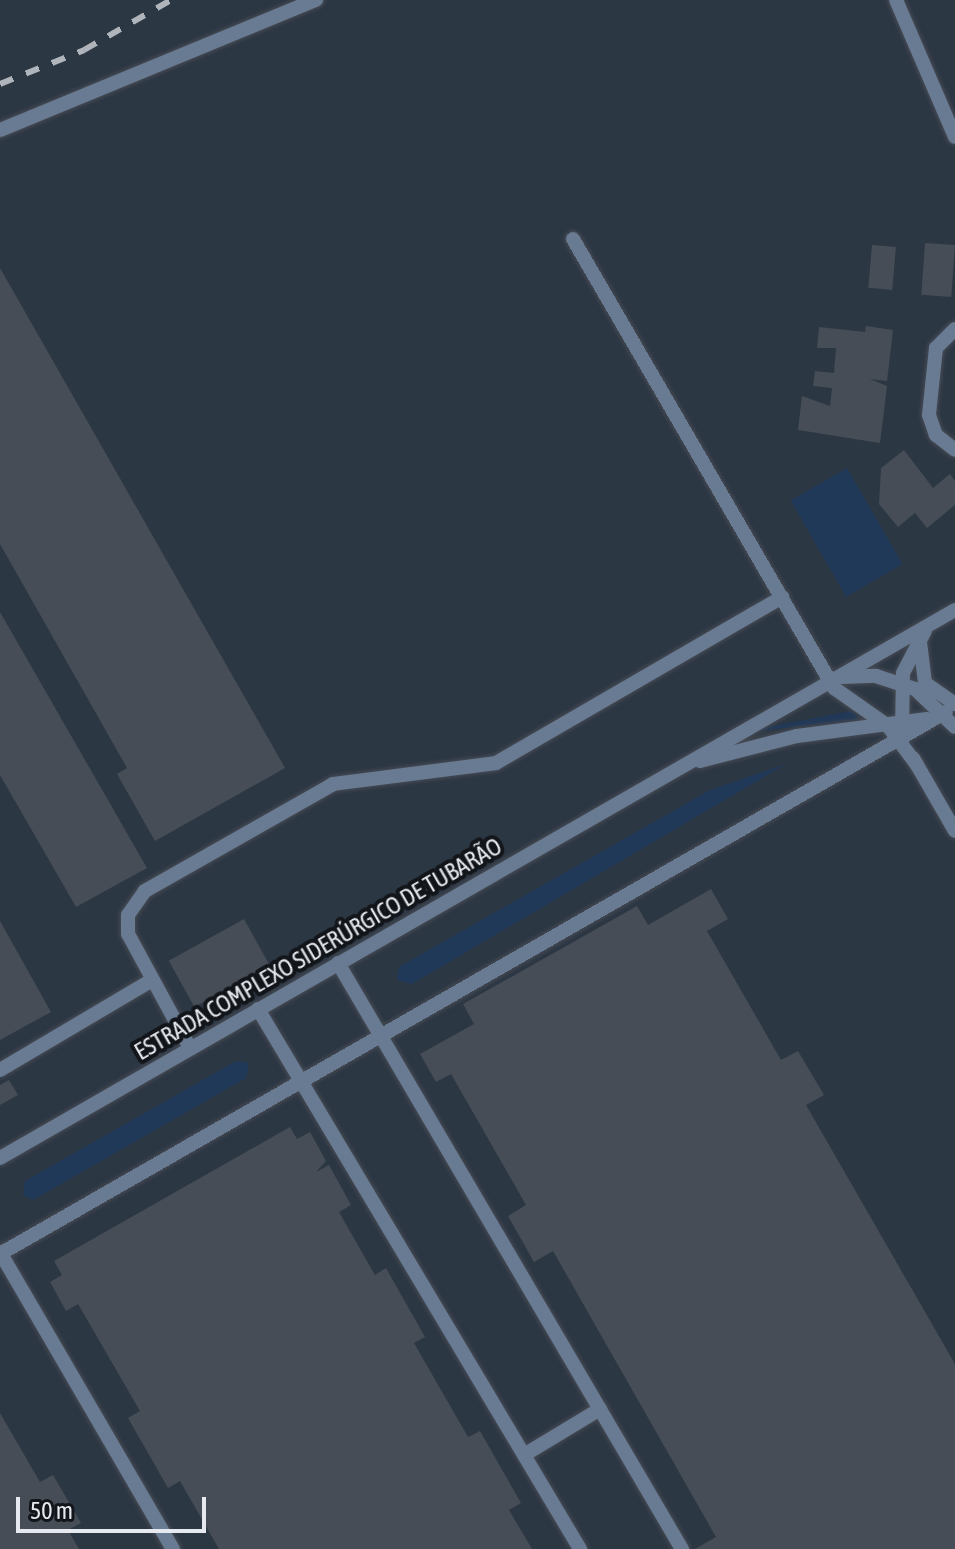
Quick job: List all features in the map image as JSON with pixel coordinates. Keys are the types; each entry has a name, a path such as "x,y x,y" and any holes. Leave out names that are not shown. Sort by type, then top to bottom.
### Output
{"lane":[{"path":"0,130 316,0"},
{"path":"896,0 955,137"},
{"path":"573,239 846,701 898,732 955,831"},
{"path":"955,329 936,348 929,415 936,435 955,450"},
{"path":"190,1048 152,980 127,924 145,891 333,784 496,763 782,597"},
{"name":"ESTRADA COMPLEXO SIDERÚRGICO DE TUBARÃO","path":"0,1158 955,610"},
{"path":"898,732 900,683 930,624"},
{"path":"930,624 918,646 920,671 932,692 952,708 955,727"},
{"path":"833,679 900,683 952,708"},
{"path":"173,1549 0,1253 381,1036 898,732 952,708"},
{"name":"ESTRADA COMPLEXO SIDERÚRGICO DE TUBARÃO","path":"659,778 769,742 898,732"},
{"path":"338,963 682,1549"},
{"path":"0,1070 152,980"},
{"path":"258,1009 580,1549"},
{"path":"524,1455 600,1409"}],"shaded area":[{"path":"0,0 955,0 955,1549 0,1549"},
{"path":"847,468 902,564 846,597 791,500"},
{"path":"852,711 859,719 751,732 757,729"},
{"path":"786,764 412,984 397,980 399,967 710,790"},
{"path":"236,1061 249,1063 246,1078 33,1200 23,1195 25,1181"}],"building":[{"path":"925,243 955,245 951,297 921,295"},
{"path":"872,245 896,247 892,290 868,288"},
{"path":"0,268 285,768 155,841 117,774 127,768 0,544"},
{"path":"866,326 893,330 887,381 870,379 887,386 880,443 798,430 802,396 830,406 832,388 813,386 815,371 834,373 836,348 817,348 819,327 865,332"},
{"path":"904,450 933,488 950,474 955,481 955,505 927,528 915,513 898,527 879,504 881,468"},
{"path":"0,612 147,868 76,907 0,775"},
{"path":"711,889 728,919 707,931 781,1060 798,1051 824,1095 806,1105 955,1364 955,1549 695,1549 716,1537 553,1251 534,1262 508,1216 526,1205 451,1074 436,1082 420,1054 474,1024 463,1004 637,906 648,925"},
{"path":"244,919 270,965 194,1007 169,961"},
{"path":"0,921 51,1012 0,1040"},
{"path":"9,1080 18,1095 0,1105 0,1085"},
{"path":"290,1127 297,1139 310,1132 326,1161 316,1172 329,1165 351,1205 339,1212 375,1275 386,1268 425,1337 414,1343 468,1437 480,1431 521,1503 509,1510 532,1549 219,1549 180,1481 168,1488 128,1418 140,1411 78,1304 66,1311 50,1282 62,1275 54,1261"},
{"path":"0,1413 40,1482 53,1475 63,1492 81,1523 68,1530 79,1549 0,1549"}],"railway":[{"path":"0,84 84,50 171,0"}]}
